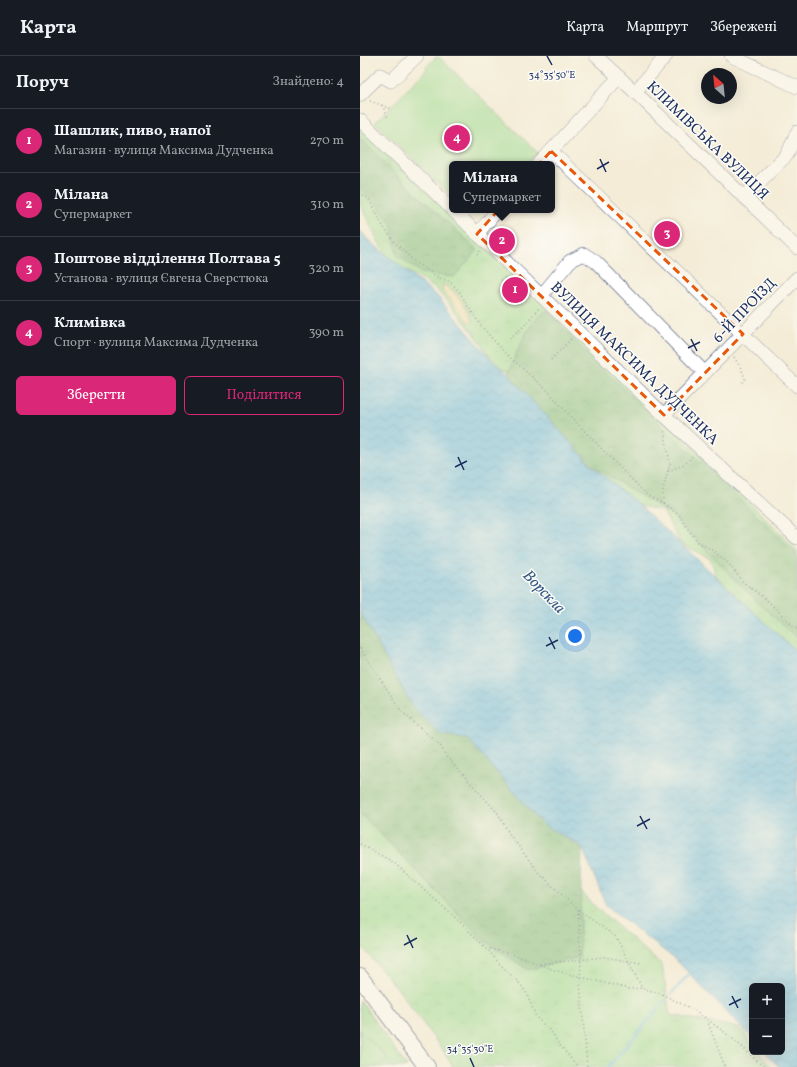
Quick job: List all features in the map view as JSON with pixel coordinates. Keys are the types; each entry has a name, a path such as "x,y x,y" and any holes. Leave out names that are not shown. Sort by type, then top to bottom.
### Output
{"main road":[{"path":"360,978 427,1067"}],"street":[{"path":"363,97 380,75 391,81 417,56"},
{"name":"КЛИМІВСЬКА ВУЛИЦЯ","path":"596,56 797,248"},
{"path":"635,92 666,56"},
{"path":"731,56 797,88"},
{"path":"542,161 619,78"},
{"name":"ВУЛИЦЯ МАКСИМА ДУДЧЕНКА","path":"360,120 449,207"},
{"path":"744,196 787,154 797,132"},
{"path":"552,150 797,386"},
{"name":"ВУЛИЦЯ МАКСИМА ДУДЧЕНКА","path":"455,213 542,300 797,538"},
{"path":"477,234 495,213"},
{"path":"542,300 570,261 584,254 596,262 701,369 706,372"},
{"name":"6-Й ПРОЇЗД","path":"664,415 797,278"}],"path":[{"path":"363,97 392,109"},
{"path":"382,105 388,118"},
{"path":"360,192 368,200 384,228 396,244 416,263 436,276 450,282 459,290 468,308 482,327 505,353 547,390 570,416 648,496 663,503 679,515 698,542 715,552 728,563 743,582 769,602 797,630"},
{"path":"501,281 507,275"},
{"path":"510,338 523,327 542,300"},
{"path":"551,360 572,337"},
{"path":"728,350 733,355 746,379 742,383"},
{"path":"663,503 663,489 670,463 664,431 664,415"},
{"path":"668,471 678,468 690,460 693,455 702,450"},
{"path":"360,648 402,712 440,745 446,756 497,812 510,835 538,872 577,909 616,937 642,988"},
{"path":"360,844 393,862 459,921 486,948 520,984 526,992 536,1017 552,1033 558,1043 578,1067"},
{"path":"577,909 581,960 580,976 587,1067"},
{"path":"486,948 512,954 557,970 629,988 642,988 659,994 696,1010 732,1038 764,1067"},
{"path":"538,964 604,957 641,963"},
{"path":"707,1019 725,1067"}],"highlighted area":[{"path":"551,151 743,334 664,415 477,234"}],"green space":[{"path":"436,57 439,57 538,153 530,161 449,161 449,194 375,123 427,69 426,67"},
{"path":"360,128 714,468 797,550 797,651 768,631 718,583 711,559 681,544 663,511 641,506 623,494 591,465 510,371 496,366 476,336 436,289 391,262 378,241 360,204"},
{"path":"360,138 410,188 478,250 454,277 421,273 397,255 391,222 360,187"},
{"path":"547,310 587,354 797,554 797,637 759,604 672,515 591,465 508,374 522,340 536,318"},
{"path":"360,612 412,706 441,735 467,738 541,823 582,847 579,957 528,970 485,941 360,813"},
{"path":"360,813 485,941 579,957 581,891 591,903 662,965 670,1015 740,1028 749,1040 749,1055 761,1055 771,1067 453,1067 447,1056 401,993 360,944"},
{"path":"360,1000 407,1067 360,1067"},
{"path":"360,1031 387,1057 377,1067 360,1067"}],"sand":[{"path":"443,284 456,293 466,307 473,321 469,323 442,290"}],"water":[{"name":"Ворскла","path":"360,230 367,239 438,297 491,359 508,374 591,465 638,504 797,652 797,1067 779,1067 768,1055 785,1055 785,983 749,983 749,1035 677,961 606,905 582,847 541,823 467,738 441,735 412,706 360,612"}],"waterway":[{"path":"671,994 689,974"},
{"path":"608,1067 665,1001"}],"place":[{"name":"Климівка","path":"457,138"},
{"name":"Поштове відділення Полтава 5","path":"667,234"},
{"name":"Мілана","path":"502,241"},
{"name":"Шашлик, пиво, напої","path":"515,290"}]}
